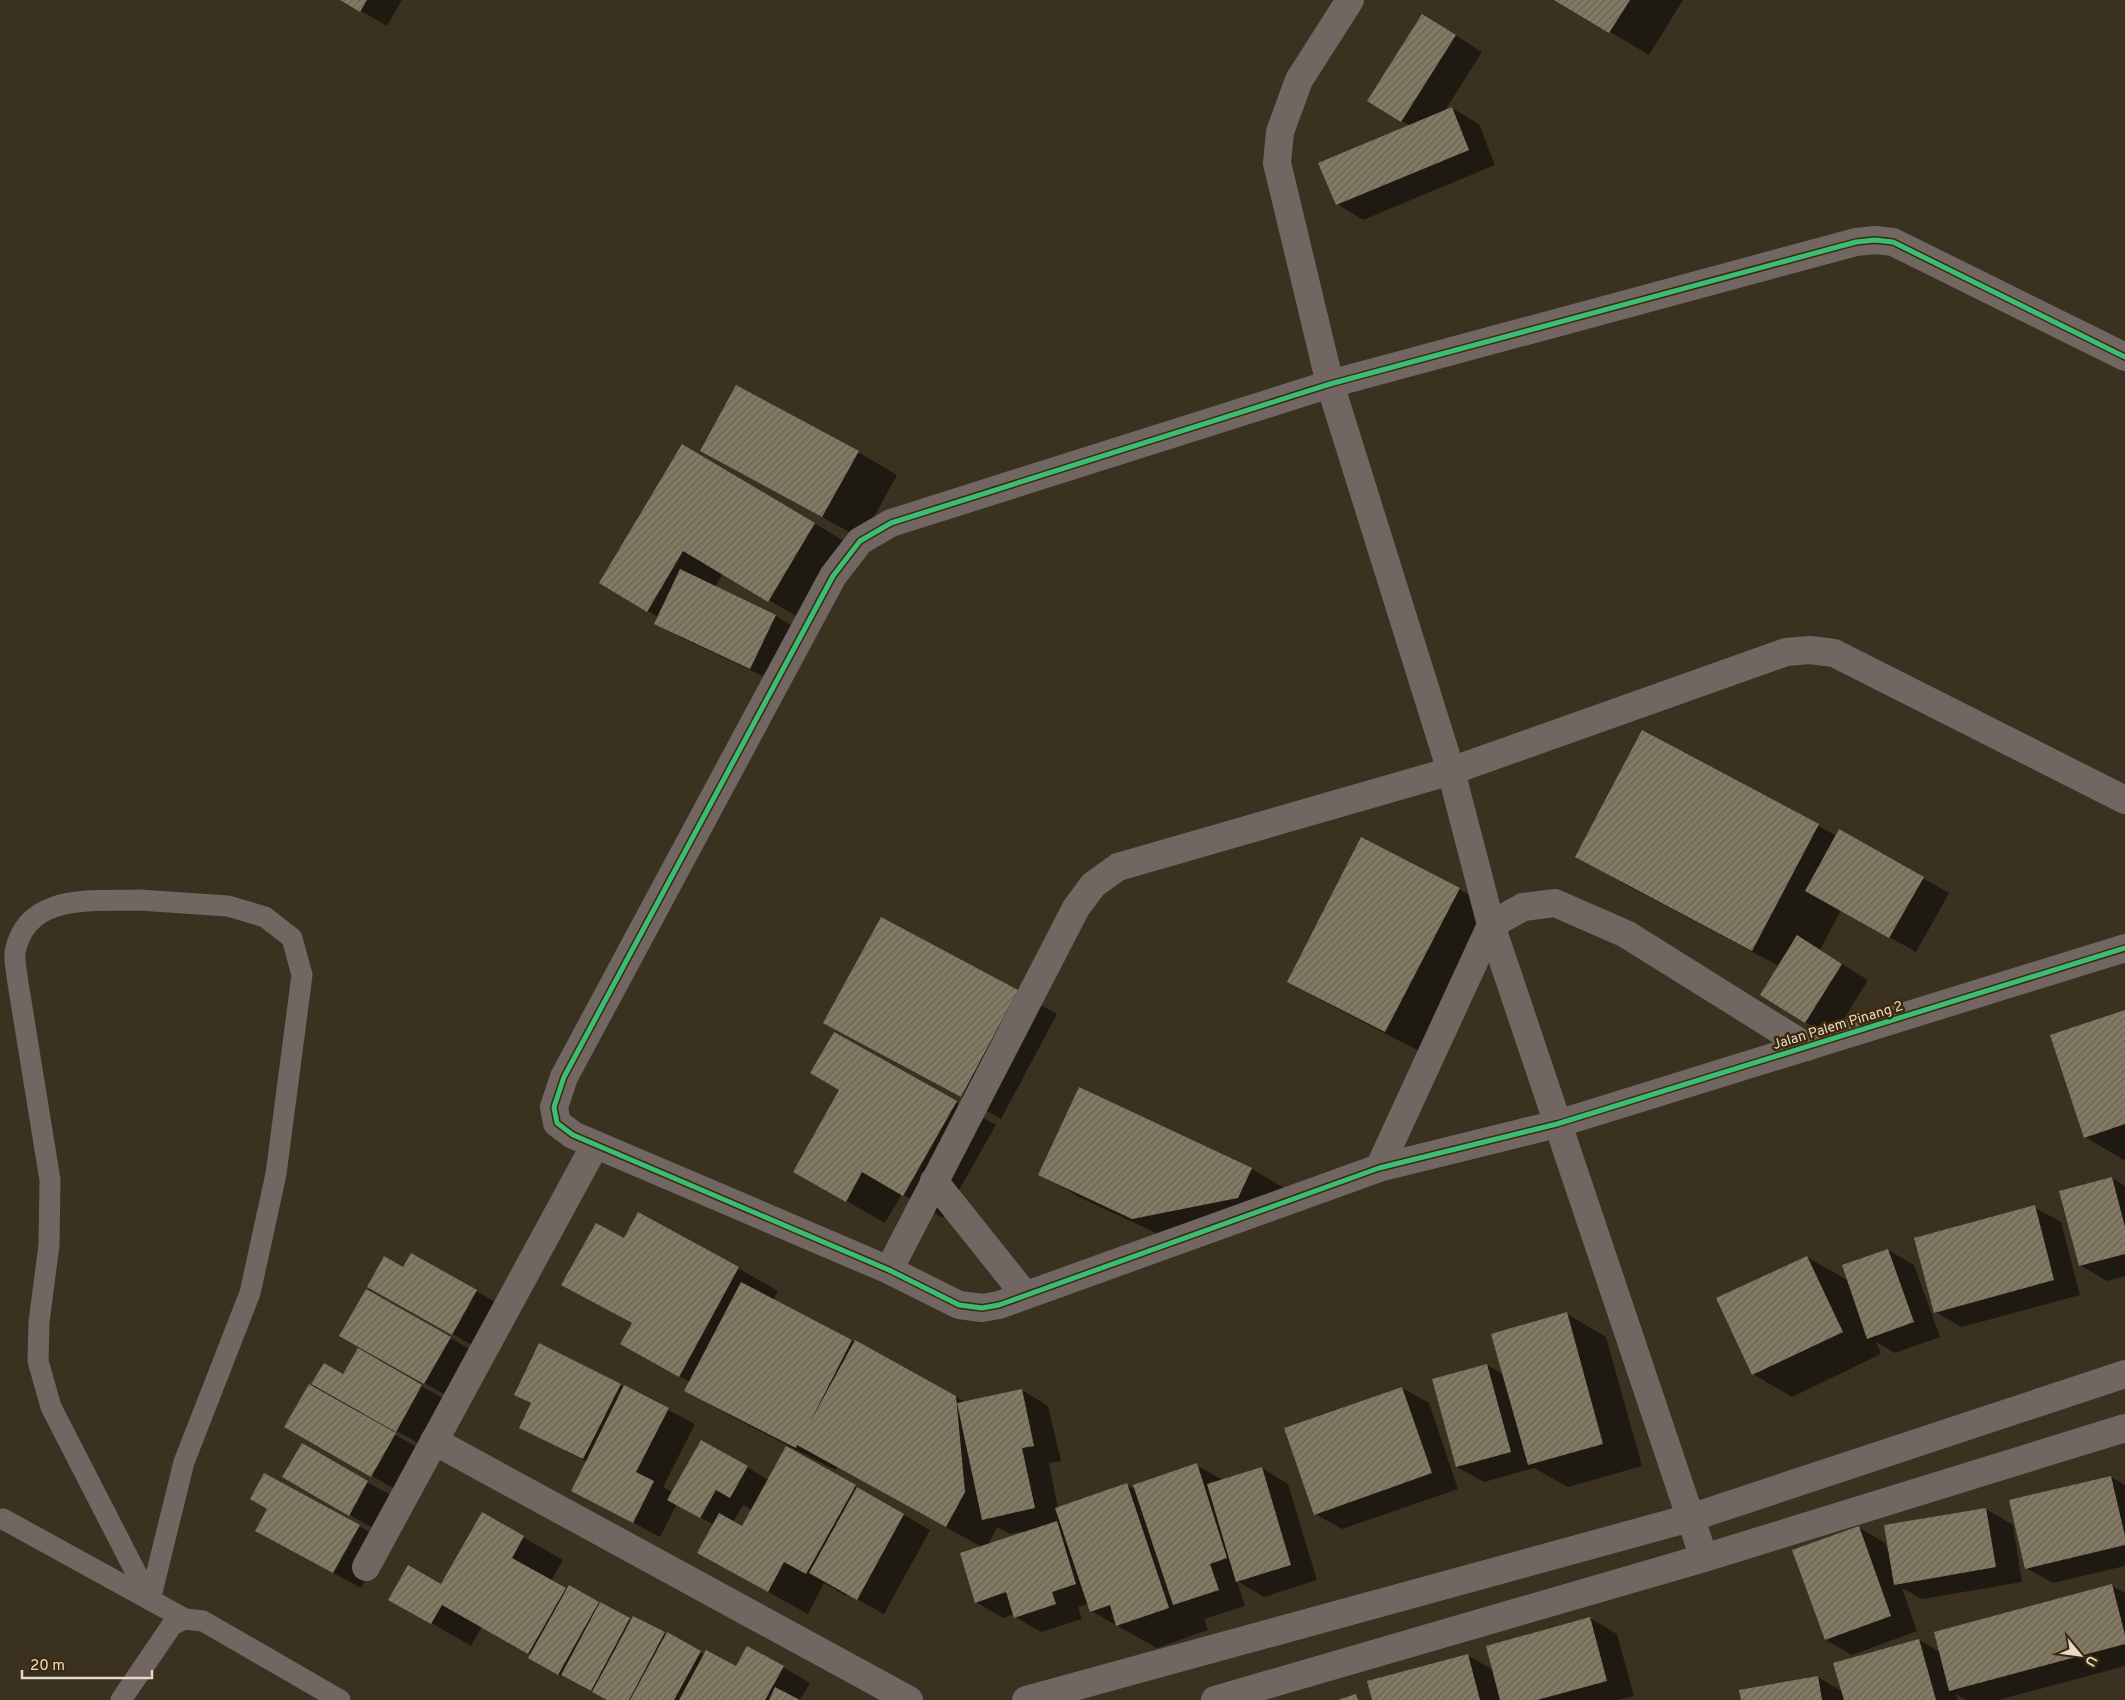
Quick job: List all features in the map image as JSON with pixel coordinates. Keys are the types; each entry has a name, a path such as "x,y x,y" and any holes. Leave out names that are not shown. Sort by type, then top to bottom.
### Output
{"street":[{"path":"1350,0 1299,80 1280,132 1277,163 1330,384 1451,771 1491,925 1704,1558"},
{"path":"1330,384 1856,242 1875,240 1893,242 2125,357"},
{"name":"Jalan Palem Pinang 2","path":"1330,384 891,523 860,540 833,576 564,1077 554,1107 557,1124 573,1135 595,1145 889,1270 959,1305 982,1308 999,1305 1379,1168 1557,1124 2125,948"},
{"path":"889,1270 1076,908 1093,885 1118,867 1451,771 1786,652 1810,650 1834,654 2125,800"},
{"path":"1379,1168 1491,925 1523,906 1556,903 1626,934 1807,1047"},
{"path":"366,1567 595,1145"},
{"path":"934,1181 1024,1295"},
{"path":"1026,1700 1690,1518 2125,1374"},
{"path":"1215,1700 1704,1558 2125,1428"},
{"path":"434,1441 909,1700"}],"lane":[{"path":"138,900 228,906 265,918 292,938 302,975 276,1174 250,1293 184,1462 150,1600 52,1407 38,1361 39,1322 49,1245 50,1180 18,983 15,953 25,928 41,911 62,903 138,900"},
{"path":"3,1519 185,1619 203,1621 340,1700"},
{"path":"121,1700 172,1625 185,1619"}],"building":[{"path":"340,0 367,0 360,12"},
{"path":"1554,0 1630,0 1609,33"},
{"path":"1422,14 1456,35 1401,122 1367,101"},
{"path":"1452,107 1469,150 1336,205 1318,163"},
{"path":"736,385 859,451 822,517 700,451"},
{"path":"682,444 815,523 768,602 683,551 647,612 599,583"},
{"path":"680,569 776,615 750,669 654,624"},
{"path":"1642,730 1819,824 1752,951 1575,857"},
{"path":"1839,829 1924,877 1889,938 1805,891"},
{"path":"1361,837 1460,888 1385,1032 1287,982"},
{"path":"881,917 1018,990 961,1097 823,1023"},
{"path":"1797,935 1842,964 1805,1023 1760,995"},
{"path":"2125,1010 2125,1124 2084,1138 2050,1035"},
{"path":"834,1032 957,1101 903,1196 862,1172 846,1202 793,1172 839,1090 810,1073"},
{"path":"1079,1087 1252,1168 1238,1198 1132,1219 1038,1175"},
{"path":"2112,1177 2125,1227 2125,1254 2079,1266 2059,1191"},
{"path":"2035,1205 2054,1280 1934,1313 1914,1238"},
{"path":"638,1212 739,1267 679,1377 620,1344 632,1323 561,1285 596,1223 624,1238"},
{"path":"1888,1249 1914,1322 1867,1339 1842,1265"},
{"path":"411,1253 477,1290 452,1335 367,1287 384,1256 403,1267"},
{"path":"1807,1256 1843,1332 1752,1375 1716,1298"},
{"path":"741,1282 852,1340 808,1426 855,1340 956,1396 965,1492 946,1527 797,1445 796,1448 684,1391"},
{"path":"366,1289 451,1337 424,1384 339,1336"},
{"path":"1567,1312 1603,1444 1528,1465 1491,1334"},
{"path":"539,1343 621,1384 583,1459 519,1428 531,1403 514,1395"},
{"path":"358,1348 422,1385 396,1432 311,1384 324,1363 343,1374"},
{"path":"1487,1364 1511,1452 1456,1467 1432,1379"},
{"path":"309,1384 396,1433 371,1477 284,1427"},
{"path":"624,1385 669,1408 636,1472 654,1481 633,1523 571,1491"},
{"path":"1402,1387 1432,1473 1314,1515 1284,1428"},
{"path":"1022,1389 1034,1446 1022,1448 1035,1508 982,1520 957,1403"},
{"path":"701,1440 748,1466 730,1498 716,1490 700,1518 667,1500"},
{"path":"302,1443 368,1481 349,1516 282,1477"},
{"path":"786,1446 856,1485 806,1574 784,1562 768,1592 697,1553 719,1513 742,1526"},
{"path":"1197,1463 1227,1558 1210,1564 1219,1590 1173,1605 1133,1485"},
{"path":"1262,1467 1291,1565 1236,1582 1207,1484"},
{"path":"264,1473 360,1525 333,1573 255,1531 267,1509 250,1499"},
{"path":"2111,1476 2125,1536 2125,1545 2025,1569 2009,1500"},
{"path":"1127,1483 1169,1608 1116,1626 1110,1605 1090,1612 1055,1508"},
{"path":"857,1487 904,1514 857,1600 809,1573"},
{"path":"1986,1508 1996,1567 1894,1585 1884,1525"},
{"path":"482,1512 524,1536 512,1558 566,1588 528,1654 442,1605 431,1624 388,1600 408,1565 441,1584"},
{"path":"1057,1521 1076,1584 1052,1592 1056,1604 1014,1618 1006,1592 975,1603 960,1553"},
{"path":"1859,1526 1891,1616 1825,1640 1792,1550"},
{"path":"2112,1584 2125,1635 2125,1644 1949,1691 1934,1632"},
{"path":"569,1585 599,1602 558,1675 528,1658"},
{"path":"600,1602 630,1618 591,1691 561,1675"},
{"path":"633,1616 665,1632 629,1700 607,1700 592,1692"},
{"path":"1590,1617 1607,1681 1537,1700 1500,1700 1486,1646"},
{"path":"667,1632 701,1651 674,1700 630,1700"},
{"path":"1919,1639 1936,1700 1844,1700 1833,1663"},
{"path":"747,1646 784,1666 765,1700 679,1700 706,1650 736,1666"},
{"path":"1468,1654 1480,1700 1372,1700 1367,1681"},
{"path":"1818,1676 1822,1700 1741,1700 1739,1690"},
{"path":"775,1687 800,1700 769,1700"},
{"path":"1356,1694 1358,1700 1338,1700"}],"cycle path":[{"path":"2125,357 1893,242 1875,240 1856,242 1330,384 891,523 860,541 833,576 564,1077 554,1107 557,1123 573,1135 889,1270 959,1305 982,1308 999,1305 1379,1168 1557,1124 2125,948"}]}
